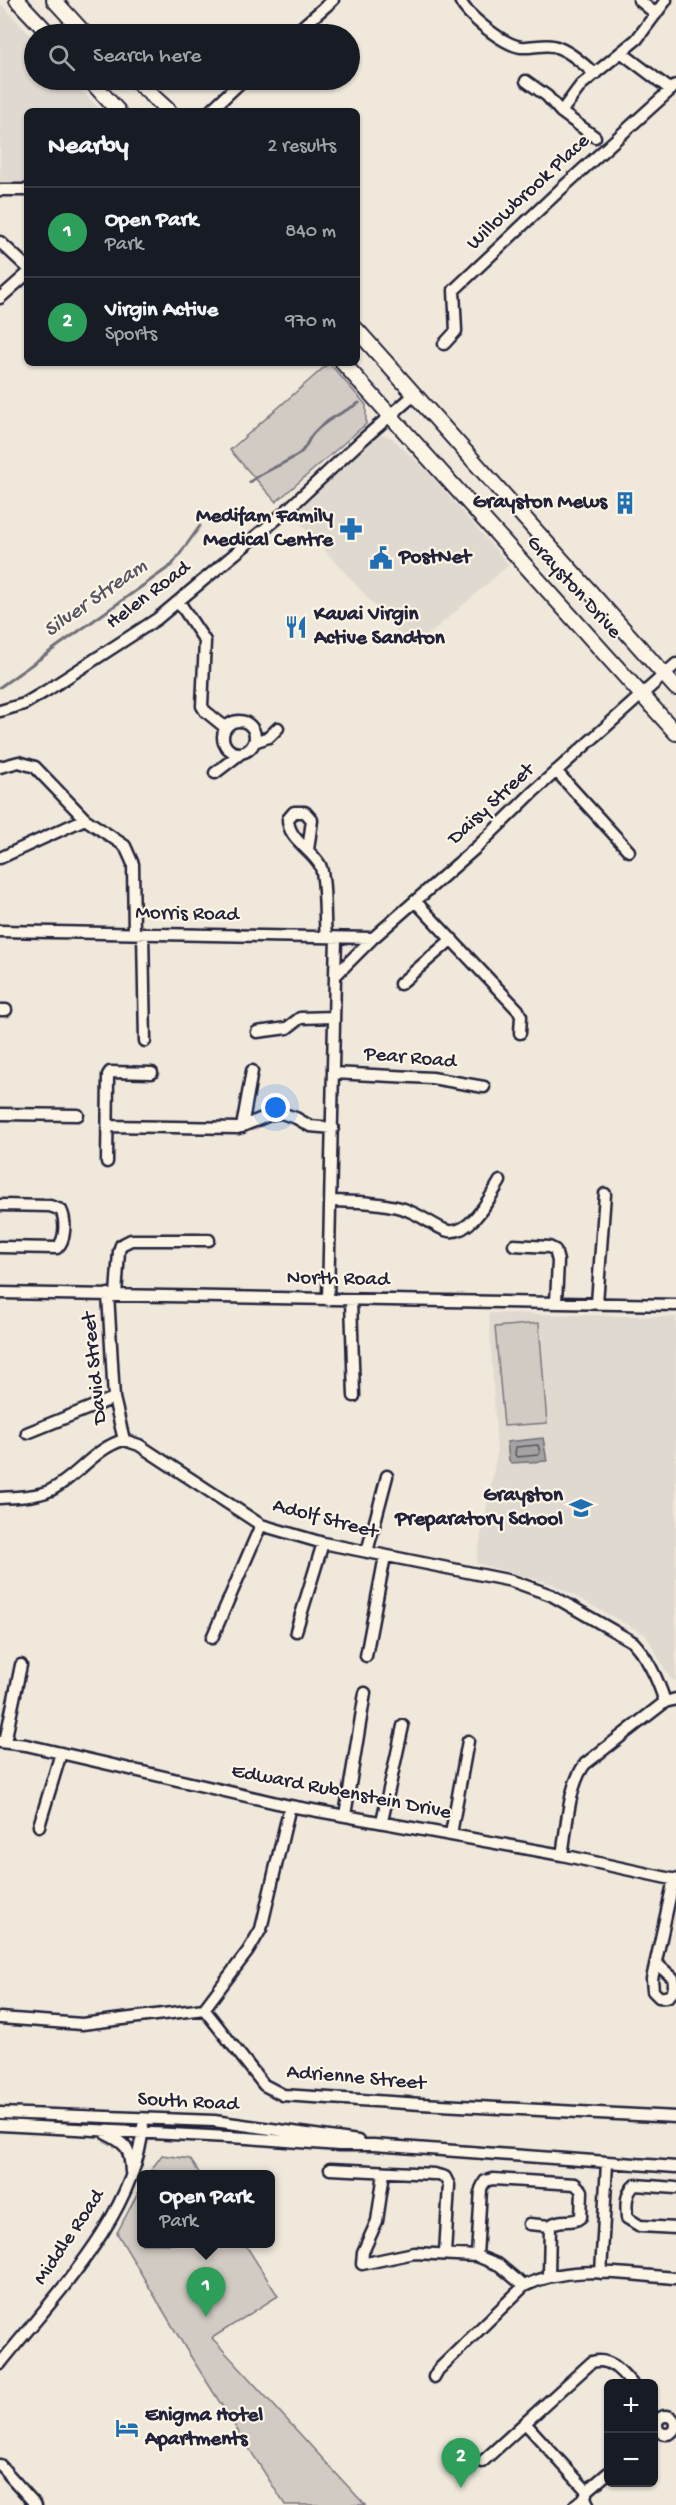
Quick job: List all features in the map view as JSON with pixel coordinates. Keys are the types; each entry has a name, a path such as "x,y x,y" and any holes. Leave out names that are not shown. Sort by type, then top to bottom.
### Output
{"main road":[{"path":"17,0 40,24"},
{"path":"25,0 43,24"},
{"path":"54,0 76,24"},
{"path":"99,90 115,108"},
{"path":"137,90 154,108"},
{"path":"146,90 166,108"},
{"name":"Grayston Drive","path":"360,333 676,688"},
{"name":"Grayston Drive","path":"346,366 676,733"}],"street":[{"path":"305,24 333,0"},
{"path":"460,0 470,14 505,41 520,47 553,46 567,52 595,74"},
{"path":"639,0 656,14"},
{"path":"561,112 576,91 613,58 622,53 666,0"},
{"path":"622,53 674,87"},
{"path":"526,81 547,96 561,112 595,137"},
{"name":"Willowbrook Place","path":"444,344 456,331 454,290 674,87"},
{"path":"213,108 232,90"},
{"path":"0,190 24,190"},
{"path":"0,242 24,264"},
{"path":"0,298 24,277"},
{"name":"Helen Road","path":"0,711 24,704 46,692 157,619 280,516 414,395"},
{"path":"179,602 205,641 207,648 202,706 226,728"},
{"name":"Daisy Street","path":"335,976 373,938 478,846 556,771 676,664"},
{"path":"241,753 229,750 225,745 223,739 226,728 237,722 246,723 254,734 254,742"},
{"path":"215,773 247,751 254,742 269,737 278,728"},
{"path":"0,767 19,762 32,765 85,819 117,840 131,856 145,1041"},
{"path":"556,771 629,851"},
{"path":"0,858 85,819"},
{"path":"308,850 322,872 335,976 328,1300"},
{"path":"415,901 518,1010 520,1033"},
{"name":"Morris Road","path":"0,931 373,938"},
{"path":"400,984 452,939"},
{"path":"257,1032 287,1028 300,1018 334,1017"},
{"path":"242,1127 252,1071"},
{"path":"107,1162 107,1079 110,1072 152,1073"},
{"name":"Pear Road","path":"333,1073 432,1078 484,1087"},
{"path":"108,1126 242,1127 281,1113 310,1125 333,1128"},
{"path":"0,1114 78,1115"},
{"path":"331,1201 381,1203 407,1210 447,1230 456,1230 468,1225 480,1213 500,1181"},
{"path":"597,1303 605,1194"},
{"path":"0,1205 50,1206 61,1210 64,1215 63,1239 57,1248 0,1247"},
{"name":"David Street","path":"0,1498 52,1490 111,1446 124,1440 114,1398 112,1295 118,1251 121,1245 131,1240 209,1240"},
{"path":"514,1245 549,1247 555,1250 558,1262 556,1302"},
{"name":"North Road","path":"0,1293 676,1305"},
{"path":"351,1300 354,1396"},
{"path":"27,1433 114,1398"},
{"name":"Adolf Street","path":"124,1440 139,1445 261,1525 323,1543 512,1581 541,1589 633,1642 642,1652 671,1700"},
{"path":"367,1552 387,1476"},
{"path":"212,1638 261,1525"},
{"path":"296,1630 323,1543"},
{"path":"366,1656 385,1556"},
{"path":"3,1742 21,1665"},
{"path":"345,1815 365,1694"},
{"path":"562,1855 573,1790 579,1772 585,1764 671,1700"},
{"path":"382,1821 403,1726"},
{"path":"451,1834 468,1741"},
{"name":"Edward Rubenstein Drive","path":"3,1742 61,1753 290,1806 562,1855 675,1879"},
{"path":"39,1826 61,1753"},
{"path":"0,2018 82,2024 204,2009 248,1951 261,1929 290,1806"},
{"path":"657,1964 675,1879"},
{"name":"Adrienne Street","path":"204,2009 264,2085 283,2095 676,2117"},
{"name":"South Road","path":"0,2112 143,2120 214,2121 322,2134 374,2145"},
{"name":"Middle Road","path":"0,2364 83,2262 102,2231 131,2178 143,2120"},
{"name":"South Road","path":"0,2125 339,2145 374,2145 676,2167"},
{"path":"100,2132 119,2140 126,2146 131,2158 131,2178"},
{"path":"601,2273 607,2163"},
{"path":"330,2169 434,2174 447,2179 449,2185 445,2254"},
{"path":"384,2173 379,2212 363,2252 362,2264 414,2253 477,2256 499,2265 524,2286"},
{"path":"477,2256 481,2189 489,2179 567,2182 579,2187 582,2191 581,2217 576,2221 558,2220 550,2226 529,2224"},
{"path":"676,2188 635,2185 627,2195 626,2212 627,2218 635,2225 676,2228"},
{"path":"549,2276 550,2226"},
{"path":"434,2377 438,2370 524,2286 549,2276 576,2272 676,2278"},
{"path":"482,2462 592,2362 599,2360 615,2366 627,2379"},
{"path":"658,2413 672,2419 674,2433 658,2432"},
{"path":"525,2423 586,2498"},
{"path":"0,2465 36,2505"},
{"path":"575,2505 586,2498 604,2478"}],"shaded area":[{"path":"0,3 24,28 24,90 81,90 98,108 24,108 24,185 0,185"},
{"path":"326,366 332,366 366,405 366,424 276,502 230,450"},
{"path":"384,435 392,438 426,470 509,565 413,648 291,513 375,436"},
{"name":"Grayston Preparatory School","path":"489,1313 676,1317 676,1681 670,1678 646,1635 553,1584 476,1563 497,1453"},
{"path":"539,1323 547,1423 504,1426 495,1327"},
{"path":"162,2155 190,2159 197,2170 151,2170"},
{"path":"137,2195 137,2248 248,2248 278,2296 212,2338 365,2505 285,2505 186,2349 117,2233"}],"water":[{"path":"543,1438 547,1461 511,1463 507,1442"}],"waterway":[{"name":"Silver Stream","path":"250,482 299,454 322,425 359,403"},
{"name":"Silver Stream","path":"0,687 172,565 200,526"}],"place":[{"name":"Grayston Mews","path":"625,503"},
{"name":"Medifam Family Medical Centre","path":"351,529"},
{"name":"PostNet","path":"381,558"},
{"name":"Kauai Virgin Active Sandton","path":"296,627"},
{"name":"Grayston Preparatory School","path":"581,1508"},
{"name":"Open Park","path":"206,2317"},
{"name":"Enigma Hotel Apartments","path":"127,2428"},
{"name":"Virgin Active","path":"461,2488"}]}
